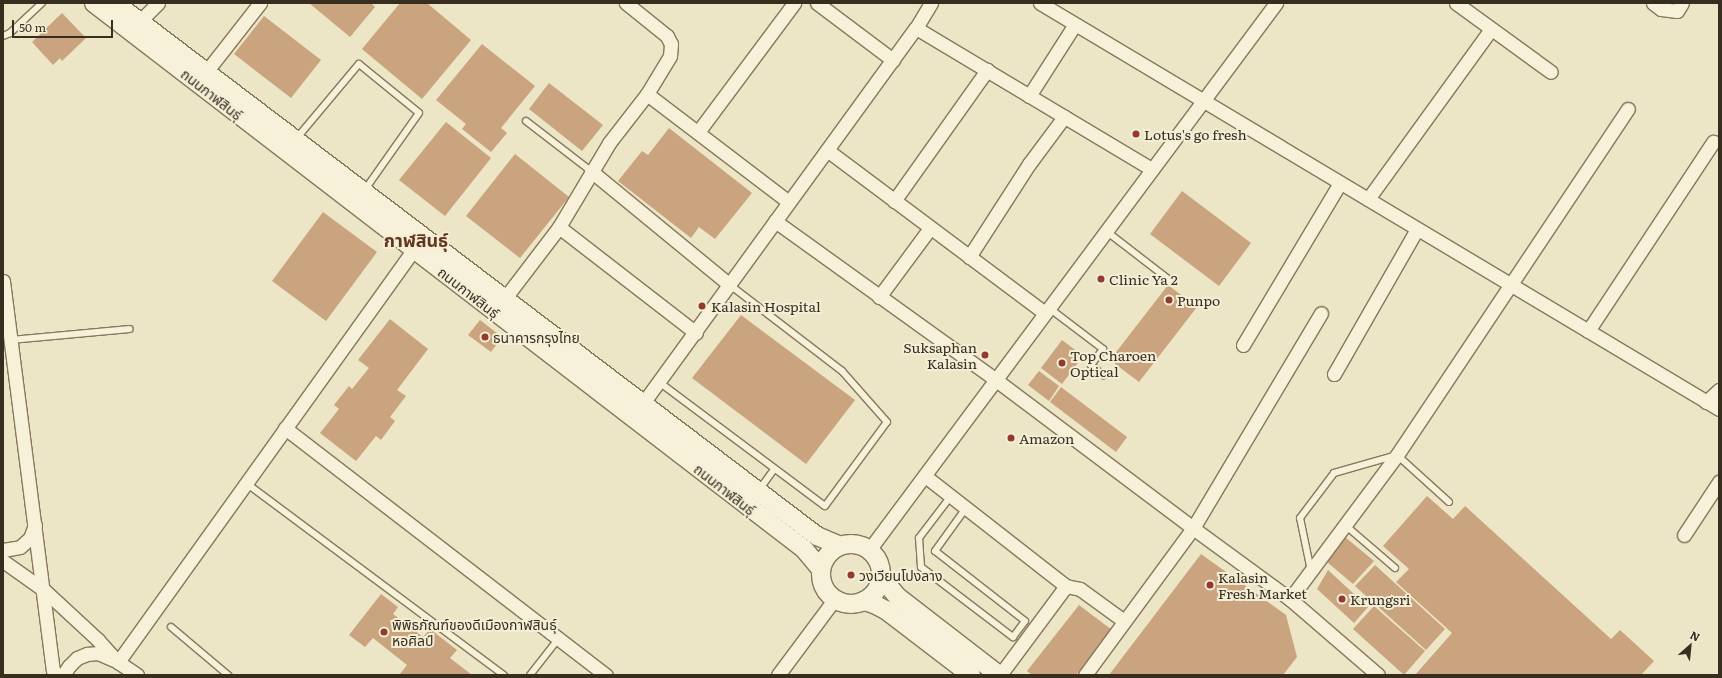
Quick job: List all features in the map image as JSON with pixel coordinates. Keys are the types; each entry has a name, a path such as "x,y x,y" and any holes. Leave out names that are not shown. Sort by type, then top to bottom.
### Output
{"main road":[{"name":"ถนนกาฬสินธุ์","path":"94,3 135,26 206,72 291,145"},
{"name":"ถนนกาฬสินธุ์","path":"115,3 135,26 359,198 505,298 817,536 840,546"},
{"name":"ถนนกาฬสินธุ์","path":"359,198 414,249 804,549 821,569"},
{"path":"856,544 869,550 876,558 880,567 881,577 878,587 872,596 864,601 854,604 844,604 834,600 827,593 822,584 821,569 826,557 832,550 840,546 856,544"},
{"path":"881,577 898,597 1000,675"},
{"path":"864,601 886,610 971,675"}],"street":[{"path":"135,26 158,3"},
{"path":"206,72 260,3"},
{"path":"505,298 559,227 609,143 647,94 670,56 671,44 667,36 626,3"},
{"path":"698,132 794,3"},
{"path":"817,3 893,60"},
{"path":"632,418 696,333 775,221 893,60 916,28 931,3"},
{"path":"1040,3 1719,409"},
{"path":"869,550 1276,3"},
{"path":"1456,3 1551,72"},
{"path":"1653,3 1661,10 1677,11 1682,3"},
{"path":"1029,96 1075,24"},
{"path":"916,28 1152,169"},
{"path":"1368,200 1491,29"},
{"path":"894,201 987,70"},
{"path":"647,94 789,202"},
{"path":"1290,599 1397,455 1628,109"},
{"path":"968,257 1029,164 1064,117"},
{"path":"1588,331 1713,142"},
{"path":"827,150 968,257 1047,311"},
{"path":"591,171 730,285"},
{"path":"1243,345 1340,183"},
{"path":"775,221 996,380 1290,599 1378,675"},
{"path":"559,227 696,333"},
{"path":"879,297 930,228"},
{"path":"1334,374 1417,229"},
{"path":"118,662 414,249"},
{"path":"3,281 44,590 53,670 56,675"},
{"path":"1085,675 1193,528 1321,313"},
{"path":"1706,402 1719,390"},
{"path":"285,428 606,675"},
{"path":"925,476 1066,586 1080,589 1124,621"},
{"path":"1684,535 1719,482"},
{"path":"3,550 20,547 30,538 35,525"},
{"path":"3,561 44,590 98,640 118,662 126,675"},
{"path":"1000,675 1066,586"},
{"path":"778,675 834,600"},
{"path":"64,675 69,666 77,658 87,654 98,653 109,656 137,675"}],"lane":[{"path":"3,36 10,33 42,3"},
{"path":"291,145 359,64 419,113 359,198"},
{"path":"526,121 591,171"},
{"path":"1106,231 1171,281"},
{"path":"659,382 825,506 887,422 842,370 730,285"},
{"path":"1047,311 1103,349 1091,365 1103,375"},
{"path":"11,340 129,329"},
{"path":"1311,571 1300,518 1334,473 1397,455 1449,502"},
{"path":"758,491 774,469"},
{"path":"246,483 504,675"},
{"path":"951,496 919,538 921,567 1012,637 1025,621 935,551 966,508"},
{"path":"1345,525 1395,568"},
{"path":"171,627 228,675"},
{"path":"530,675 559,638"}],"building":[{"path":"309,3 371,3 375,7 350,37"},
{"path":"400,3 427,3 471,40 422,99 362,49"},
{"path":"62,13 86,38 62,61 60,58 53,65 32,42"},
{"path":"264,16 321,60 291,98 234,54"},
{"path":"482,44 535,86 501,128 507,133 491,152 462,129 466,124 436,100"},
{"path":"549,83 603,125 582,151 529,109"},
{"path":"446,122 491,158 445,216 399,180"},
{"path":"669,128 752,193 715,239 699,227 691,238 618,181 642,151 648,155"},
{"path":"515,154 569,197 520,258 466,216"},
{"path":"1182,191 1251,243 1219,286 1150,234"},
{"path":"323,212 377,252 326,321 272,281"},
{"path":"1168,285 1197,307 1139,382 1110,360"},
{"path":"741,315 855,400 806,464 692,378"},
{"path":"390,319 428,349 397,390 406,396 390,417 395,421 381,440 376,436 356,461 320,433 339,409 334,405 349,386 352,389 369,368 358,360"},
{"path":"480,320 502,337 491,352 468,335"},
{"path":"1062,340 1083,356 1062,384 1041,368"},
{"path":"1039,371 1059,386 1049,401 1028,385"},
{"path":"1061,387 1127,437 1116,452 1050,402"},
{"path":"1427,496 1453,519 1465,506 1611,639 1620,630 1654,661 1641,675 1415,675 1452,633 1396,582 1409,569 1383,546"},
{"path":"1345,537 1374,561 1353,584 1327,562"},
{"name":"Kalasin Fresh Market","path":"1201,554 1286,615 1297,657 1283,675 1109,675"},
{"path":"1375,565 1445,629 1426,650 1355,586"},
{"path":"1328,570 1368,607 1354,623 1317,589"},
{"name":"พิพิธภัณฑ์ของดีเมืองกาฬสินธุ์ หอศิลป์","path":"381,594 398,607 393,614 423,637 430,629 457,650 450,658 472,675 399,675 407,665 373,638 365,647 349,635"},
{"path":"1079,605 1112,630 1076,675 1032,675 1027,671"},
{"path":"1374,606 1425,651 1404,675 1353,629"}],"place":[{"name":"Lotus's go fresh","path":"1136,134"},
{"name":"Clinic Ya 2","path":"1101,279"},
{"name":"Punpo","path":"1169,300"},
{"name":"Kalasin Hospital","path":"702,306"},
{"name":"ธนาคารกรุงไทย","path":"485,337"},
{"name":"Suksaphan Kalasin","path":"985,355"},
{"name":"Top Charoen Optical","path":"1062,363"},
{"name":"Amazon","path":"1011,438"},
{"name":"วงเวียนโปงลาง","path":"851,575"},
{"name":"Kalasin Fresh Market","path":"1210,585"},
{"name":"Krungsri","path":"1342,599"},
{"name":"พิพิธภัณฑ์ของดีเมืองกาฬสินธุ์ หอศิลป์","path":"384,632"}],"district":[{"name":"กาฬสินธุ์","path":"416,240"}]}
